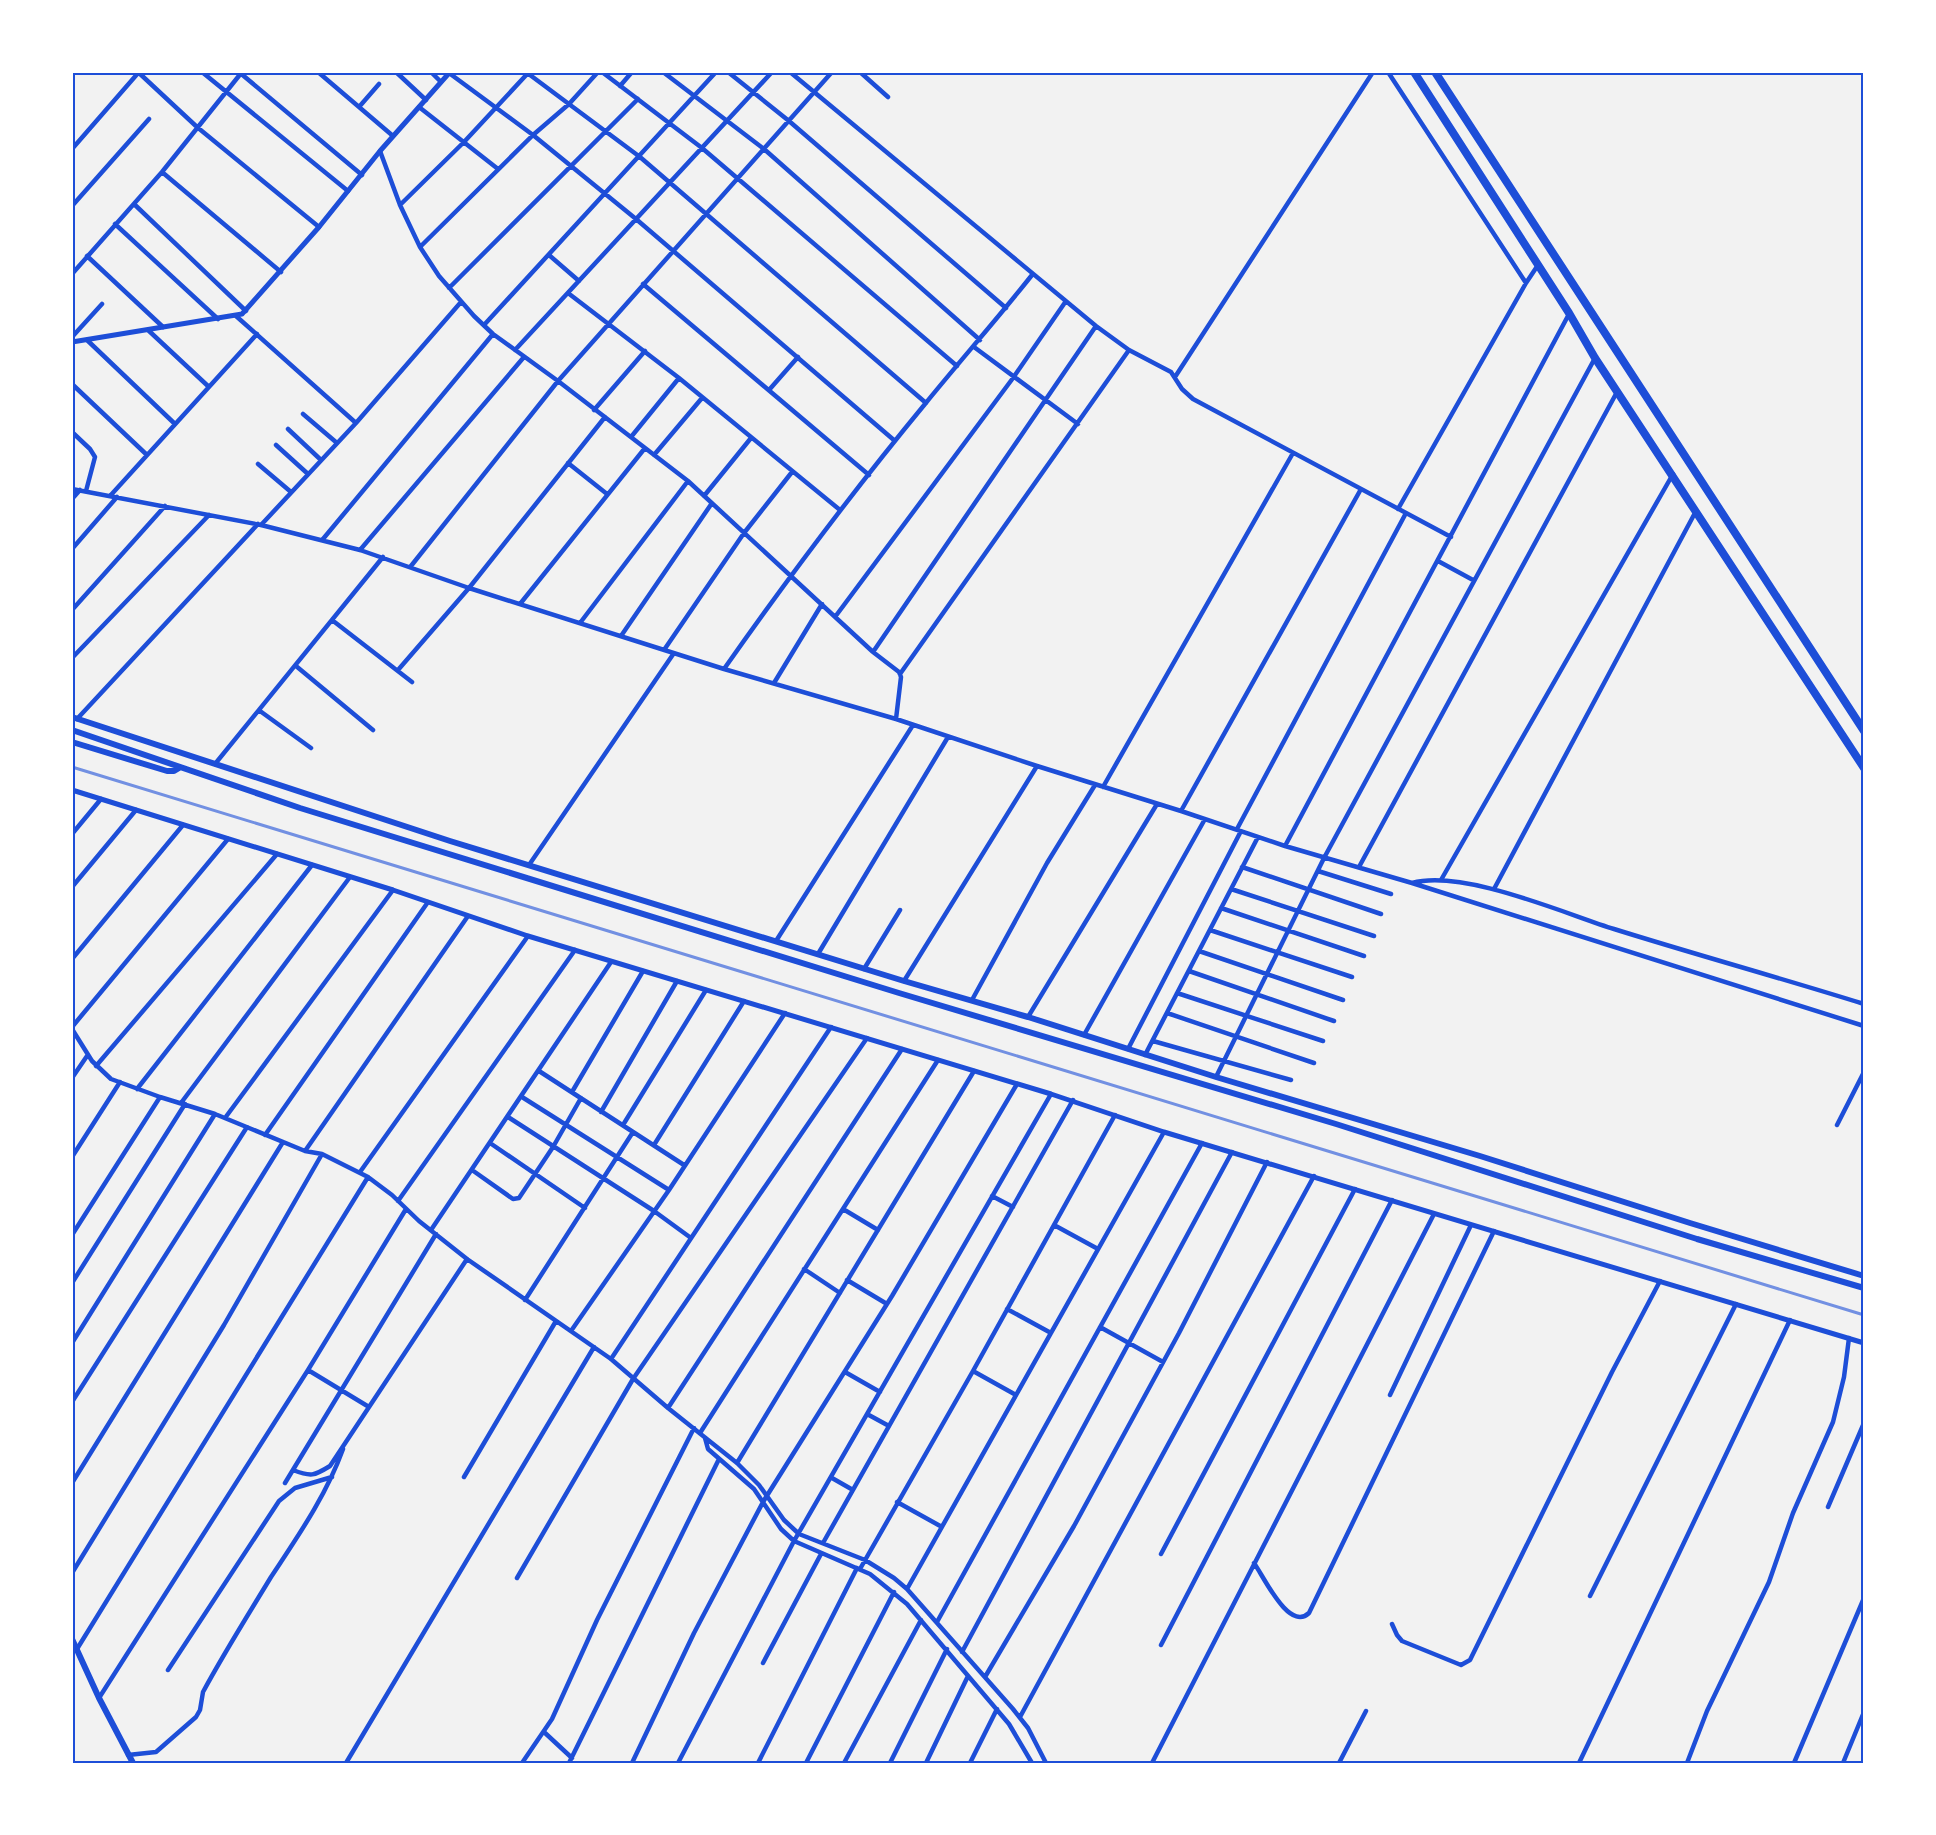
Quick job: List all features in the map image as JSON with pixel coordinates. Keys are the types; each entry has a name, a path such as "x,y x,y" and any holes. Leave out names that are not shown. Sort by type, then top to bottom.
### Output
{"highway":[{"path":"1414,72 1595,358 1864,768"},
{"path":"1435,72 1864,731"}],"main road":[{"path":"75,718 450,842 1028,1017 1864,1276"},
{"path":"72,730 250,791 1864,1288"},
{"path":"72,742 150,767 171,772 179,768"},
{"path":"250,791 255,777"},
{"path":"593,897 596,886"},
{"path":"1116,1059 1119,1046"},
{"path":"1740,1251 1744,1239"},
{"path":"72,1639 99,1698 133,1763"}],"street":[{"path":"72,149 139,72 197,127 319,227"},
{"path":"202,72 348,191"},
{"path":"318,72 393,136"},
{"path":"396,72 426,100"},
{"path":"431,72 441,82"},
{"path":"72,342 236,316 246,311 449,72 572,166 895,441"},
{"path":"400,205 496,109 528,72 640,157 926,403"},
{"path":"420,247 600,72 702,148 957,366"},
{"path":"620,86 632,72"},
{"path":"663,72 764,149 980,340"},
{"path":"484,325 716,72"},
{"path":"728,72 789,121 1005,308"},
{"path":"515,350 772,72"},
{"path":"790,72 1096,326 1129,350 1171,372 1182,389 1193,399 1451,537"},
{"path":"411,566 558,381 832,72"},
{"path":"860,72 888,97"},
{"path":"1175,377 1373,72"},
{"path":"1388,72 1526,283"},
{"path":"72,273 162,172 241,73 362,175"},
{"path":"359,107 379,84"},
{"path":"449,288 638,99"},
{"path":"419,107 498,169"},
{"path":"72,206 149,119"},
{"path":"380,151 400,205 420,247 461,302 493,334 558,381 688,482 873,652 900,674"},
{"path":"162,172 281,272"},
{"path":"134,204 246,311"},
{"path":"115,224 218,319"},
{"path":"549,255 579,281"},
{"path":"87,256 163,327"},
{"path":"1398,509 1538,265"},
{"path":"724,669 790,575 840,510 1032,275"},
{"path":"643,284 869,476"},
{"path":"568,293 679,378 840,510"},
{"path":"836,617 1013,378 1066,301"},
{"path":"75,718 356,423 461,302"},
{"path":"72,337 102,304"},
{"path":"1285,846 1569,314"},
{"path":"236,316 356,423"},
{"path":"873,652 1096,326"},
{"path":"148,330 209,387"},
{"path":"110,495 257,334"},
{"path":"322,539 493,334"},
{"path":"87,340 175,424"},
{"path":"974,347 1078,424"},
{"path":"896,719 900,674 1129,350"},
{"path":"594,410 645,351"},
{"path":"360,549 524,357"},
{"path":"769,390 798,357"},
{"path":"1216,1077 1324,858 1595,358"},
{"path":"631,437 679,378"},
{"path":"72,384 147,455"},
{"path":"1359,867 1618,392"},
{"path":"654,455 702,398"},
{"path":"303,414 337,443"},
{"path":"398,670 469,588 605,417"},
{"path":"288,429 321,460"},
{"path":"72,432 95,457 86,491"},
{"path":"704,496 751,438"},
{"path":"276,445 308,474"},
{"path":"520,604 645,448"},
{"path":"1103,787 1293,453"},
{"path":"258,464 291,492"},
{"path":"568,464 607,494"},
{"path":"664,650 744,533 792,472"},
{"path":"1441,880 1673,474"},
{"path":"580,623 688,482"},
{"path":"72,489 260,525 360,549 469,588 664,650 896,719 1037,766 1181,810 1285,846 1412,883 1864,1026"},
{"path":"1181,810 1361,489"},
{"path":"72,499 80,490"},
{"path":"72,549 117,497"},
{"path":"621,636 712,503"},
{"path":"72,610 165,506"},
{"path":"1494,889 1696,511"},
{"path":"1128,1049 1239,830 1406,513"},
{"path":"72,657 209,515"},
{"path":"215,764 383,557"},
{"path":"1438,561 1473,580"},
{"path":"774,683 822,604"},
{"path":"333,620 412,682"},
{"path":"529,865 674,653"},
{"path":"296,666 373,730"},
{"path":"260,711 311,748"},
{"path":"776,941 914,725"},
{"path":"818,954 948,737"},
{"path":"904,981 1037,766"},
{"path":"972,1000 1041,873 1095,784"},
{"path":"72,790 393,890 575,951 1073,1100 1164,1132 1864,1343"},
{"path":"72,834 101,799"},
{"path":"1028,1017 1157,804"},
{"path":"72,887 136,810"},
{"path":"1084,1035 1205,819"},
{"path":"72,960 183,825"},
{"path":"1145,1055 1258,837"},
{"path":"228,838 72,1028 87,1056 105,1075 120,1082 215,1114 305,1151 322,1154 369,1177 467,1259 611,1359 737,1463 768,1495 784,1520 799,1533 865,1560 887,1573 907,1589 1020,1717 1046,1763"},
{"path":"96,1066 277,854"},
{"path":"137,1089 312,865"},
{"path":"1242,867 1382,914"},
{"path":"1318,871 1390,894"},
{"path":"72,1283 183,1104 350,877"},
{"path":"1412,883 1423,880 1441,880 1494,889 1616,929 1864,1004"},
{"path":"1231,889 1374,936"},
{"path":"225,1118 393,890"},
{"path":"265,1135 428,902"},
{"path":"1221,908 1364,956"},
{"path":"864,969 900,910"},
{"path":"305,1151 468,916"},
{"path":"1210,930 1352,977"},
{"path":"360,1172 528,936"},
{"path":"398,1201 575,951"},
{"path":"1199,951 1344,1000"},
{"path":"430,1230 522,1097 611,962"},
{"path":"572,1092 643,971"},
{"path":"1189,971 1334,1021"},
{"path":"601,1112 677,981"},
{"path":"623,1125 706,990"},
{"path":"1177,993 1323,1041"},
{"path":"654,1145 744,1001"},
{"path":"571,1331 669,1190 784,1013"},
{"path":"1167,1014 1314,1063"},
{"path":"611,1359 831,1027"},
{"path":"517,1578 633,1379 867,1038"},
{"path":"1153,1041 1291,1080"},
{"path":"668,1408 902,1049"},
{"path":"72,1078 87,1056"},
{"path":"700,1433 938,1060"},
{"path":"539,1071 684,1165"},
{"path":"737,1463 974,1071"},
{"path":"1837,1125 1864,1072"},
{"path":"72,1157 120,1082"},
{"path":"632,1763 694,1633 764,1502 887,1304 1017,1084"},
{"path":"678,1763 794,1541 1051,1094"},
{"path":"72,1235 160,1097"},
{"path":"522,1097 669,1190"},
{"path":"472,1170 516,1199 536,1174 581,1098"},
{"path":"823,1543 1073,1100"},
{"path":"72,1343 215,1114"},
{"path":"758,1763 858,1568 865,1560 973,1371 1115,1115"},
{"path":"508,1117 654,1211 691,1238"},
{"path":"72,1402 247,1127"},
{"path":"525,1300 633,1132"},
{"path":"907,1589 1164,1132"},
{"path":"72,1483 283,1142"},
{"path":"490,1143 585,1208"},
{"path":"937,1622 1202,1143"},
{"path":"962,1652 1232,1152"},
{"path":"72,1573 224,1325 322,1154"},
{"path":"985,1677 1074,1526 1163,1362 1267,1162"},
{"path":"1020,1717 1314,1176"},
{"path":"77,1649 369,1177"},
{"path":"1161,1554 1355,1189"},
{"path":"992,1196 1013,1207"},
{"path":"1161,1645 1392,1200"},
{"path":"99,1698 308,1370 406,1209"},
{"path":"843,1209 878,1230"},
{"path":"1152,1763 1434,1214"},
{"path":"1054,1225 1098,1249"},
{"path":"1390,1395 1471,1225"},
{"path":"1254,1563 1287,1612 1298,1618 1305,1617 1309,1613 1494,1231"},
{"path":"285,1483 436,1234"},
{"path":"293,1470 309,1476 318,1474 330,1466 467,1259"},
{"path":"804,1269 840,1293"},
{"path":"847,1280 887,1304"},
{"path":"1392,1623 1402,1641 1412,1646 1461,1665 1467,1663 1472,1657 1660,1281"},
{"path":"1590,1596 1736,1304"},
{"path":"1007,1309 1051,1333"},
{"path":"1579,1763 1790,1320"},
{"path":"464,1476 556,1321"},
{"path":"1100,1327 1163,1362"},
{"path":"1687,1763 1707,1711 1769,1582 1793,1514 1833,1422 1845,1377 1849,1338"},
{"path":"346,1763 594,1347"},
{"path":"308,1370 369,1407"},
{"path":"973,1371 1016,1395"},
{"path":"845,1372 880,1392"},
{"path":"867,1414 889,1426"},
{"path":"1828,1507 1864,1423"},
{"path":"522,1763 552,1719 597,1620 694,1428"},
{"path":"705,1438 708,1449 754,1489 781,1529 794,1541 858,1568 894,1592 947,1649 997,1709 1016,1734 1032,1763"},
{"path":"128,1755 156,1752 196,1718 203,1692 209,1681 298,1538 332,1477 343,1449"},
{"path":"544,1732 570,1760 719,1459"},
{"path":"168,1670 279,1501 296,1488 332,1477"},
{"path":"832,1478 853,1490"},
{"path":"897,1502 942,1527"},
{"path":"763,1663 821,1554"},
{"path":"806,1763 894,1592"},
{"path":"1794,1763 1864,1598"},
{"path":"844,1763 921,1620"},
{"path":"890,1763 947,1649"},
{"path":"926,1763 968,1676"},
{"path":"970,1763 997,1709"},
{"path":"1339,1763 1366,1711"},
{"path":"1843,1763 1864,1712"}],"railway":[{"path":"72,767 1864,1315"}]}
